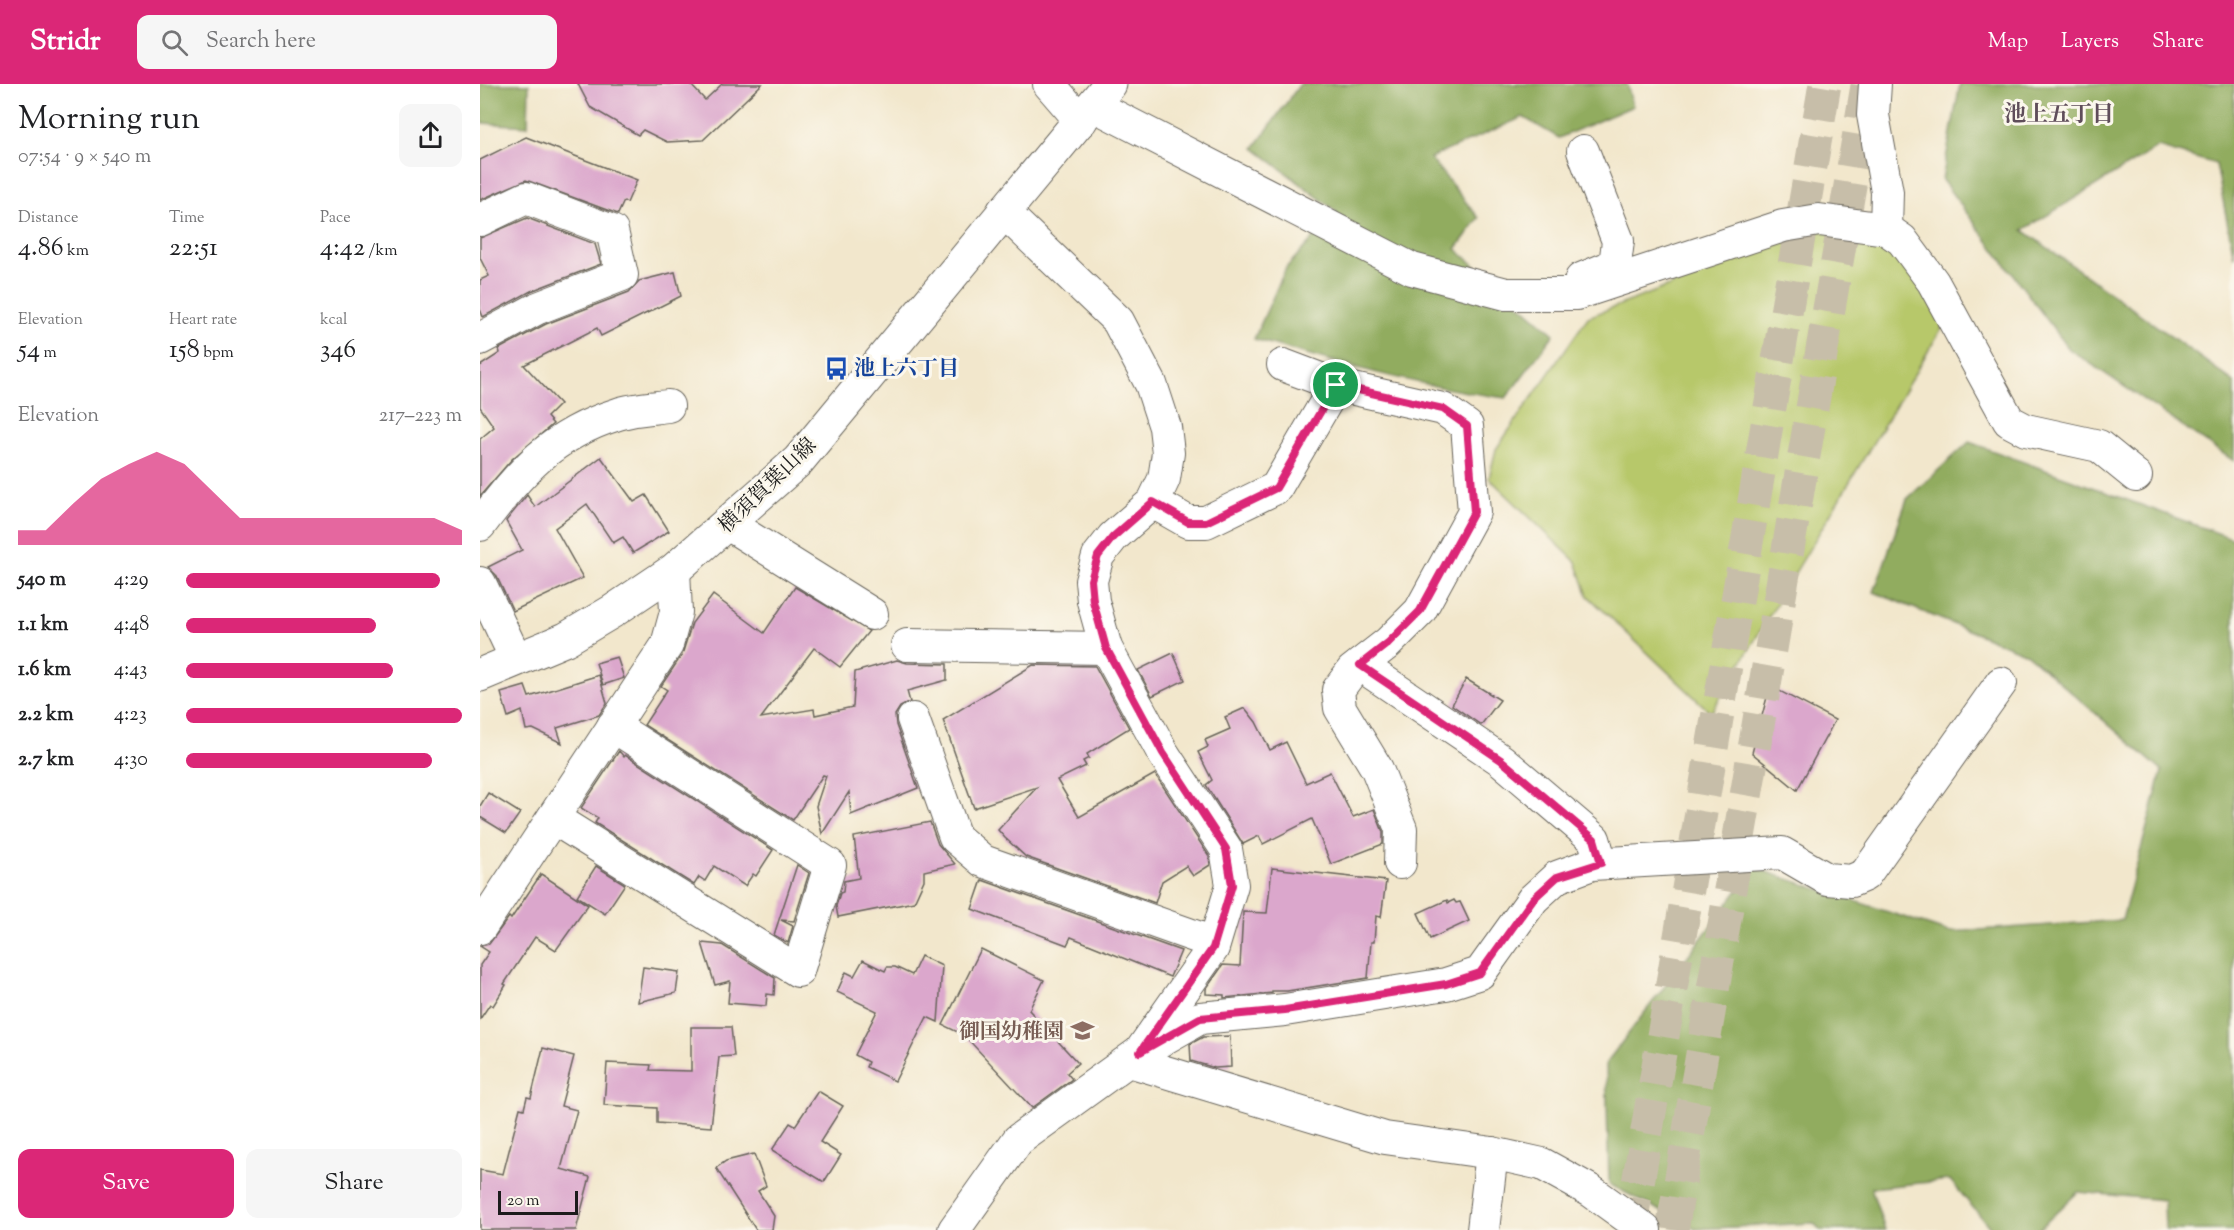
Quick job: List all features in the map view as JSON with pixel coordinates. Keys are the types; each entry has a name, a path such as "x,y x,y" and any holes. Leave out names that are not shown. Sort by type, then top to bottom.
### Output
{"main road":[{"name":"横須賀葉山線","path":"480,675 566,639 674,570 798,461 1094,103"}],"street":[{"path":"1049,84 1094,103 1412,269 1506,294 1576,294 1783,226 1819,220 1886,229 1902,240 1933,282 2009,421 2026,430 2099,446 2136,476"},
{"path":"1875,84 1873,115 1887,192 1886,229"},
{"path":"1576,294 1575,281 1615,265 1618,241 1583,151"},
{"path":"480,220 526,198 580,218 612,231 622,275 538,308 480,339"},
{"path":"1004,211 1118,321 1151,384 1165,427 1168,453 1164,479 1153,502 1113,537 1098,556 1091,580 1093,601 1106,648 1163,753 1226,849 1232,885 1214,943 1135,1057"},
{"path":"1283,365 1336,385 1443,409 1467,426 1474,512 1420,611 1388,643 1360,665 1338,690 1340,708 1377,768 1401,829 1400,863"},
{"path":"1153,502 1188,522 1206,522 1276,488 1336,385"},
{"path":"480,525 527,467 571,432 620,413 668,406"},
{"path":"729,524 872,614"},
{"path":"480,928 667,645 676,612 674,570"},
{"path":"480,583 516,659"},
{"path":"907,645 1106,648"},
{"path":"1360,665 1501,760 1594,839 1601,863"},
{"path":"954,1230 1018,1140 1135,1057 1200,1018 1285,1010 1446,984 1480,973 1533,899 1557,877 1601,863 1782,853 1827,879 1851,881 1865,875 2001,684"},
{"path":"913,719 955,837 983,861 1214,943"},
{"path":"553,818 798,970 830,865 613,726"},
{"path":"1135,1057 1385,1138 1492,1153 1542,1164 1591,1191 1645,1230"},
{"path":"1483,1230 1492,1153"}],"green space":[{"path":"480,84 529,84 528,126 482,123"},
{"path":"1300,84 1627,84 1633,106 1559,138 1523,117 1430,158 1479,218 1456,249 1554,334 1506,398 1411,381 1254,339 1286,268 1337,212 1254,148"},
{"path":"1960,84 2234,84 2234,257 2216,164 2158,147 2023,230 2234,382 2234,461 2069,349 1942,180"},
{"path":"1815,230 1871,237 1901,250 1948,318 1711,713 1588,596 1576,562 1489,478 1496,449 1588,317"},
{"path":"1969,442 2234,539 2234,1230 2165,1230 2164,1200 2078,1192 2038,1230 1992,1230 1950,1180 1871,1188 1885,1230 1820,1230 1814,1223 1695,1229 1609,1184 1606,1063 1755,868 1949,932 2122,920 2162,771 2027,654 1874,592 1907,499"}],"building":[{"path":"578,84 690,84 705,100 722,84 762,84 703,140 667,142 643,130 638,135 590,107"},
{"path":"526,137 637,180 627,203 624,201 618,214 526,180 480,200 480,160"},
{"path":"527,218 595,244 601,264 531,291 483,317 480,309 480,280 489,276 480,258 480,238"},
{"path":"675,272 681,296 601,336 597,328 524,365 560,404 547,417 553,424 512,459 480,496 480,439 494,427 480,407 480,366 500,353 499,349 546,324 629,292 639,281"},
{"path":"601,457 634,502 646,495 669,531 633,553 623,537 613,543 587,504 555,528 583,578 513,611 496,575 488,567 522,550 506,521 527,495 535,507"},
{"path":"795,587 869,631 840,667 814,648 761,718 814,709 815,715 853,707 855,672 897,660 907,663 947,664 947,680 907,691 910,702 900,707 895,715 896,725 918,788 851,815 849,792 822,834 816,806 826,776 823,775 793,820 644,725 667,690 661,686 682,655 692,623 713,595 764,633"},
{"path":"1173,653 1185,680 1152,696 1138,670"},
{"path":"617,657 624,678 603,685 596,663"},
{"path":"1033,665 1095,666 1129,728 1087,754 1089,758 1083,761 1086,766 1057,780 1079,817 1155,774 1209,856 1210,865 1193,876 1186,866 1162,881 1155,903 1026,857 1005,838 998,830 1037,787 974,808 943,720"},
{"path":"599,675 607,703 599,715 557,728 562,743 533,729 526,730 522,711 508,717 501,693 525,686 529,697"},
{"path":"1466,679 1500,700 1481,725 1452,705"},
{"path":"1770,686 1835,720 1797,790 1752,753"},
{"path":"1245,708 1256,722 1270,750 1286,742 1306,783 1330,772 1353,817 1374,809 1383,832 1383,844 1331,864 1312,819 1263,844 1259,836 1243,844 1206,785 1212,780 1198,752 1208,747 1205,740 1230,729 1225,717"},
{"path":"619,751 624,757 625,755 773,850 756,876 753,874 745,886 714,866 705,881 699,877 694,885 595,823 598,818 581,808"},
{"path":"488,793 520,813 506,833 480,817 480,806"},
{"path":"930,822 938,844 955,864 924,871 924,880 914,902 838,917 836,906 840,893 843,892 844,881 859,878 854,837"},
{"path":"797,865 809,873 794,921 781,920 793,926 788,943 774,935"},
{"path":"596,866 625,884 605,914 577,896"},
{"path":"1272,868 1386,881 1381,917 1376,916 1374,942 1371,942 1368,978 1224,998 1224,995 1206,994 1206,989 1223,965 1240,966 1243,912 1267,913"},
{"path":"541,874 588,905 556,950 535,937 504,984 506,985 493,1006 490,1004 480,1019 480,965 489,952 480,946 489,944 509,917 511,919"},
{"path":"982,880 1181,951 1170,977 1071,937 1067,945 972,909"},
{"path":"1447,900 1448,903 1454,900 1456,903 1460,902 1469,921 1430,939 1418,913"},
{"path":"702,943 722,945 775,978 774,995 767,994 766,1006 728,1003 730,981 715,985"},
{"path":"981,949 1044,980 1029,1010 1078,1063 1067,1073 1072,1079 1032,1108 964,1035 943,1025"},
{"path":"921,956 942,966 938,1022 927,1017 895,1081 866,1067 868,1062 855,1055 877,1011 837,992 846,972 854,976 863,960 885,971 887,967 895,967 912,975"},
{"path":"643,967 679,972 676,993 638,1002"},
{"path":"691,1027 731,1027 734,1056 719,1057 711,1127 657,1123 657,1108 604,1105 607,1063 651,1065 650,1070 691,1071"},
{"path":"1230,1036 1231,1067 1215,1068 1191,1061 1190,1044 1203,1037"},
{"path":"543,1048 574,1056 561,1106 577,1110 561,1169 590,1177 576,1230 480,1230 480,1170 503,1174 520,1108 524,1109 527,1097 531,1098"},
{"path":"818,1091 843,1106 820,1142 841,1155 824,1182 772,1150 790,1123 795,1126"},
{"path":"754,1154 766,1186 758,1191 774,1216 772,1230 756,1230 716,1168 726,1161"}],"tunnel":[{"path":"1630,1230 1825,84"},
{"path":"1672,1230 1867,86"}],"place":[{"name":"池上六丁目","path":"836,368"},
{"name":"御国幼稚園","path":"1082,1031"}],"district":[{"name":"池上五丁目","path":"2059,113"}],"route":[{"path":"1336,385 1443,409 1467,426 1472,466 1474,512 1420,611 1388,643 1360,665 1501,760 1594,839 1601,863 1557,877 1533,899 1480,973 1446,984 1285,1010 1200,1018 1140,1052 1213,948 1232,885 1226,849 1163,753 1106,648 1093,601 1091,580 1098,556 1113,537 1153,502 1188,522 1206,522 1276,488 1336,385"}]}
